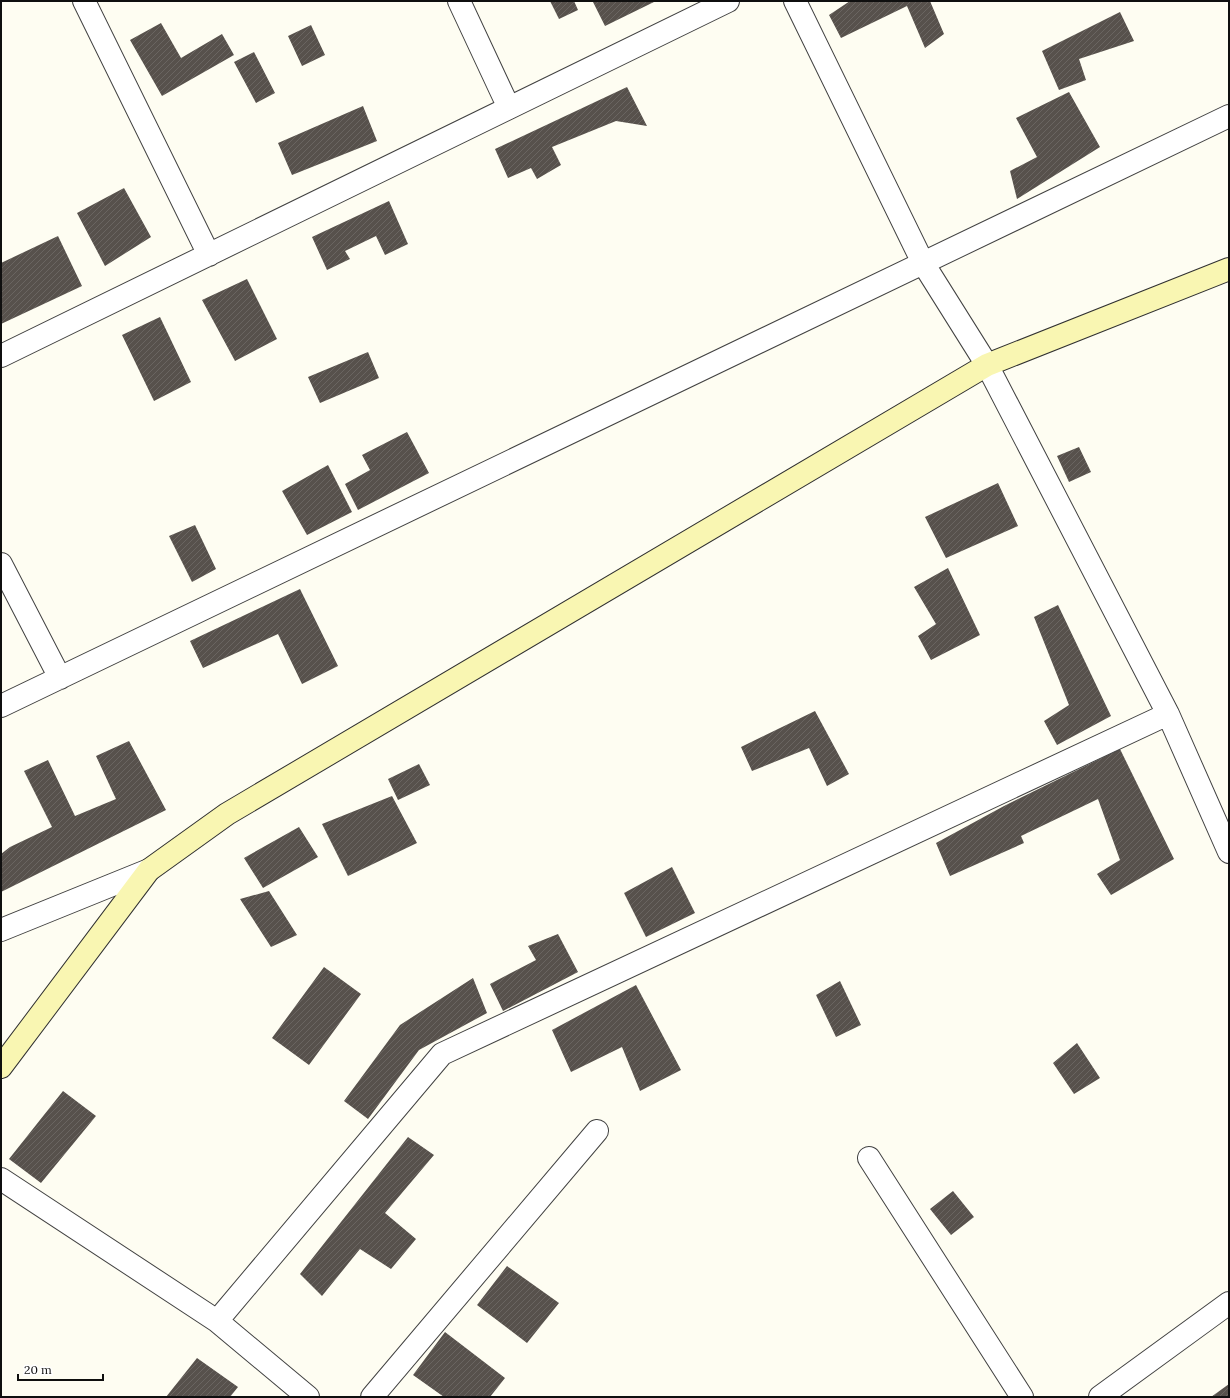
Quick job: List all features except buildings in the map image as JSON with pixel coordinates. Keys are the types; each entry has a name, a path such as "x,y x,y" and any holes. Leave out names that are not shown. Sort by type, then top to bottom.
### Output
{"street":[{"path":"84,1 209,255"},
{"path":"459,1 509,108"},
{"path":"1,356 728,1"},
{"path":"795,1 923,263 987,365 1168,714 1229,852"},
{"path":"1,706 1229,116"},
{"path":"1,930 149,870 227,814 987,365 1229,269"},
{"path":"1,564 60,678"},
{"path":"217,1321 442,1054 1168,714"},
{"path":"1,1067 149,870"},
{"path":"372,1397 597,1131"},
{"path":"869,1158 1022,1397"},
{"path":"1,1179 217,1321 308,1397"},
{"path":"1100,1397 1229,1303"}]}
